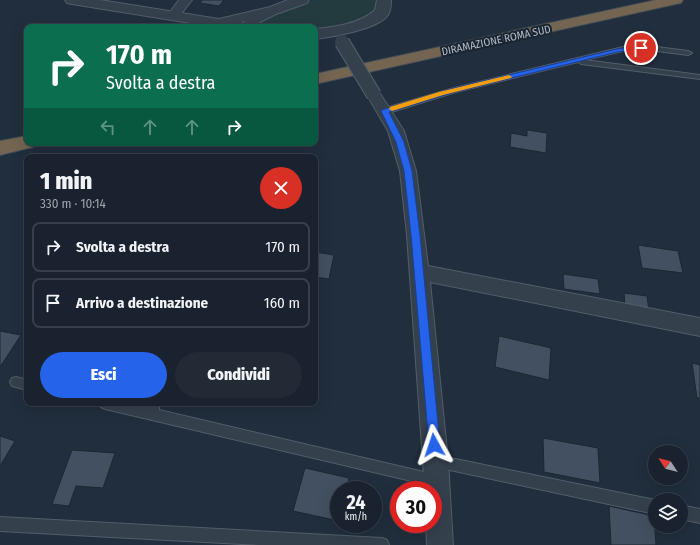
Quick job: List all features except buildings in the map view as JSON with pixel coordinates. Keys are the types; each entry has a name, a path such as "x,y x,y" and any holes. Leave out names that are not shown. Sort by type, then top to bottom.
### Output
{"highway":[{"name":"DIRAMAZIONE ROMA SUD","path":"318,67 631,0"},
{"name":"DIRAMAZIONE ROMA SUD","path":"318,78 676,0"},
{"path":"0,135 24,130"},
{"path":"0,148 24,143"}],"street":[{"path":"72,0 226,24"},
{"path":"173,16 186,0"},
{"path":"249,24 255,19 274,10 302,0"},
{"path":"318,34 338,36 368,22 375,18 383,10 384,0"},
{"path":"208,21 232,20 274,10"},
{"path":"338,36 398,136 406,163 419,272 437,481"},
{"path":"419,272 700,327"},
{"path":"439,533 440,545"}],"lane":[{"path":"379,103 454,90 628,48 649,48 688,53"},
{"path":"575,61 700,77"},
{"path":"129,406 153,409 437,481"},
{"path":"436,461 648,506"},
{"path":"688,513 700,516"},
{"path":"0,524 382,545"}],"green space":[{"path":"313,0 381,0 380,7 365,19 328,29 318,31 318,24 253,24 274,13"}],"slow traffic":[{"path":"392,109 441,93 509,77"}],"route":[{"path":"434,445 416,235 408,171 400,142 385,111 454,90 617,50 641,48"}]}
